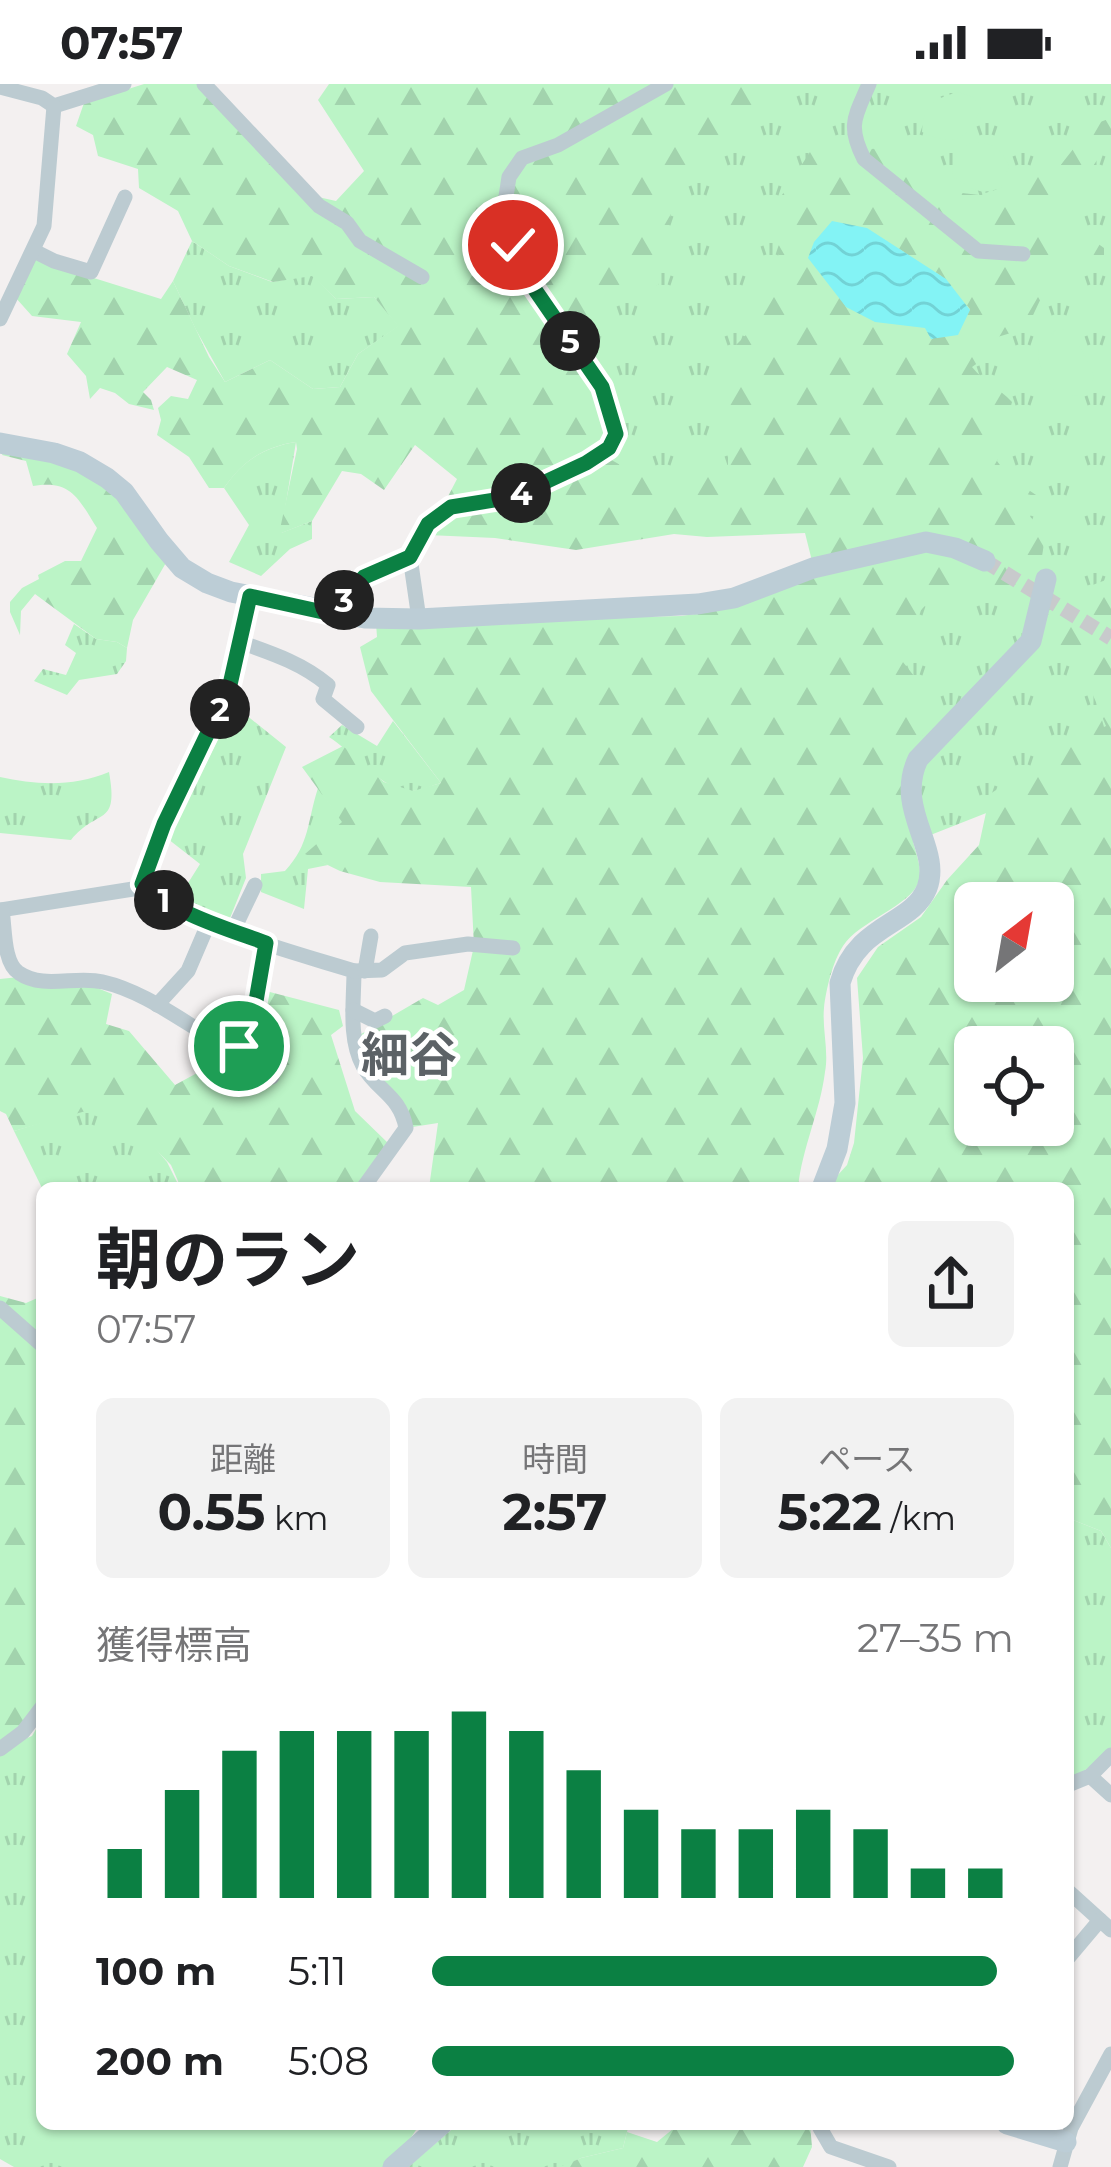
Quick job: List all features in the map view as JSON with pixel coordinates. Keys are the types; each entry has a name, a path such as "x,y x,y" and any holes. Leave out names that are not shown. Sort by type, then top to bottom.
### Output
{"street":[{"path":"54,106 124,84"},
{"path":"204,84 319,206 347,223 360,242 422,277"},
{"path":"419,619 410,557 428,524 451,507 513,497 586,463 609,448 616,434 602,387 529,281 513,245 505,203 509,177 522,158 558,145 666,84"},
{"path":"869,84 855,117 854,139 864,159 978,251 1022,254"},
{"path":"0,87 54,106"},
{"path":"3,308 44,226 54,106"},
{"path":"34,251 91,272 125,197"},
{"path":"0,443 54,453 107,478 124,492 182,568 207,583 364,618 698,604 734,598 813,568 926,542 986,561"},
{"path":"332,614 364,577 410,557"},
{"path":"824,1182 837,1149 845,1103 840,983 845,964 865,939 918,903 928,885 929,865 911,806 909,786 914,769 1031,641 1046,579"},
{"path":"250,596 229,689 164,824 142,884 1,910 10,964 19,973 42,981 102,981 157,1005 230,1048 237,1064 260,1080 272,1077"},
{"path":"240,642 315,674 328,685 323,699 357,727"},
{"path":"142,884 209,922 360,971 382,970 405,953 468,944 513,948"},
{"path":"233,931 255,885"},
{"path":"157,1005 188,971 209,922"},
{"path":"367,1182 406,1128 403,1111 363,1066 353,1027 360,971 371,936"},
{"path":"230,1048 239,1046 256,1001 266,943"},
{"path":"353,1010 375,1021 385,1016"},
{"path":"0,1307 36,1340"},
{"path":"0,1749 36,1714"},
{"path":"1074,1783 1090,1776 1111,1754"},
{"path":"1090,1776 1111,1795"},
{"path":"1074,1896 1106,1925 1074,1953"},
{"path":"1074,2124 1111,2054"},
{"path":"394,2167 432,2130"},
{"path":"821,2130 832,2147 889,2167"},
{"path":"1026,2130 1066,2143"},
{"path":"1060,2167 1072,2130"}],"green space":[{"path":"144,84 201,84 296,192 336,201 364,171 318,100 329,84 756,84 752,137 676,185 658,285 567,325 607,397 608,458 638,475 728,465 724,357 751,330 757,295 778,267 782,195 810,152 890,148 929,189 979,195 1056,171 1092,125 1111,118 1111,140 1046,234 1086,249 1097,243 1104,248 1104,265 1058,262 1027,328 991,339 993,352 972,367 1012,402 997,461 1008,476 1039,497 1005,489 1045,533 1042,559 1024,595 933,597 901,632 899,657 929,695 923,705 950,709 917,742 902,770 902,801 919,863 919,881 906,898 851,937 836,959 824,1008 823,1087 799,1182 430,1182 438,1123 406,1128 368,1072 356,1037 423,998 438,1005 464,990 474,946 471,887 380,882 340,871 305,854 342,822 302,767 343,746 384,782 413,791 441,783 371,691 360,647 377,637 376,623 709,612 815,573 805,533 674,534 576,550 495,538 428,535 457,479 415,445 384,490 361,474 342,471 312,521 279,534 296,442 255,457 224,488 209,488 189,457 157,435 158,408 171,396 188,399 197,380 167,367 143,392 154,410 129,404 100,388 90,399 86,376 67,354 81,322 32,316 15,297 33,259 161,299 173,281 225,382 270,360 313,389 340,387 358,354 398,326 374,297 336,299 312,276 273,282 229,266 192,241 178,211 139,188 138,169 98,156 93,135 76,126 84,103","holes":["832,221 867,228 946,279 970,309 957,335 875,322 846,306"]},
{"path":"551,84 1111,84 1111,736 1090,772 857,864 817,509 575,501"},
{"path":"958,92 973,97 981,108 971,128 951,140 922,132 931,105"},
{"path":"972,142 990,145 1006,160 1009,166 1001,188 981,191 953,177 957,156"},
{"path":"192,241 229,266 272,282 312,275 336,299 374,297 399,326 358,354 340,387 313,389 270,360 225,382 173,281"},
{"path":"1060,328 1077,343 1092,371 1094,378 1083,395 1055,392 1040,365 1042,342"},
{"path":"296,442 281,533 312,521 312,539 290,549 261,576 229,562 249,525 224,488 255,457"},
{"path":"4,451 71,461 112,487 167,561 133,620 127,648 96,639 35,594 21,611 20,635 10,602 38,575 65,561 81,561 97,528 73,494 57,486 33,486 26,461 2,455"},
{"path":"1111,578 1111,1548 1101,1531 1074,1520 1074,1182 831,1182 847,1165 854,1143 863,1058 857,978 878,947 921,917 979,845 990,794 1095,716 1106,726 1090,688 1094,684 1043,636 1044,617 1061,597"},
{"path":"74,624 96,639 127,648 126,661 117,674 79,680 67,695 34,681 43,669 66,675 76,653 65,645"},
{"path":"235,706 286,747 243,854 246,878 230,918 178,899 200,864 168,839"},
{"path":"393,721 441,783 416,791 400,789 329,737 342,725 377,746"},
{"path":"109,772 108,809 71,840 0,833 0,777 55,783"},
{"path":"318,788 343,822 309,855 328,865 308,869 304,909 261,892 261,874 285,871 293,861 304,842"},
{"path":"0,979 95,987 112,994 106,1024 129,1031 175,1085 221,1060 247,1061 266,991 339,1010 343,1026 331,1035 355,1111 389,1144 364,1182 178,1182 171,1165 111,1104 14,1131 0,1111"},
{"path":"115,1100 167,1162 177,1182 39,1182 14,1131"},
{"path":"0,1296 26,1303 36,1299 36,1713 0,1749"},
{"path":"1074,1520 1101,1531 1111,1548 1111,1752 1074,1778"},
{"path":"36,1729 36,2130 384,2130 267,2167 14,2167 0,2159 0,1749 32,1736"},
{"path":"78,2130 416,2130 391,2167 66,2167"},
{"path":"451,2130 628,2130 623,2148 563,2167 408,2167"},
{"path":"672,2130 811,2130 812,2147 803,2167 560,2167 623,2148 627,2132 657,2142"}],"water":[{"path":"832,221 867,228 946,279 970,310 958,335 931,339 925,328 875,322 846,307 808,258 814,242"}],"tunnel":[{"path":"985,561 1111,638"}],"district":[{"name":"細谷","path":"409,1055"}],"route":[{"path":"239,1046 256,1001 266,943 209,922 142,884 164,824 229,689 250,596 332,614 364,577 410,557 428,524 451,507 513,497 586,463 609,448 616,434 602,387 529,281 513,245"}]}
